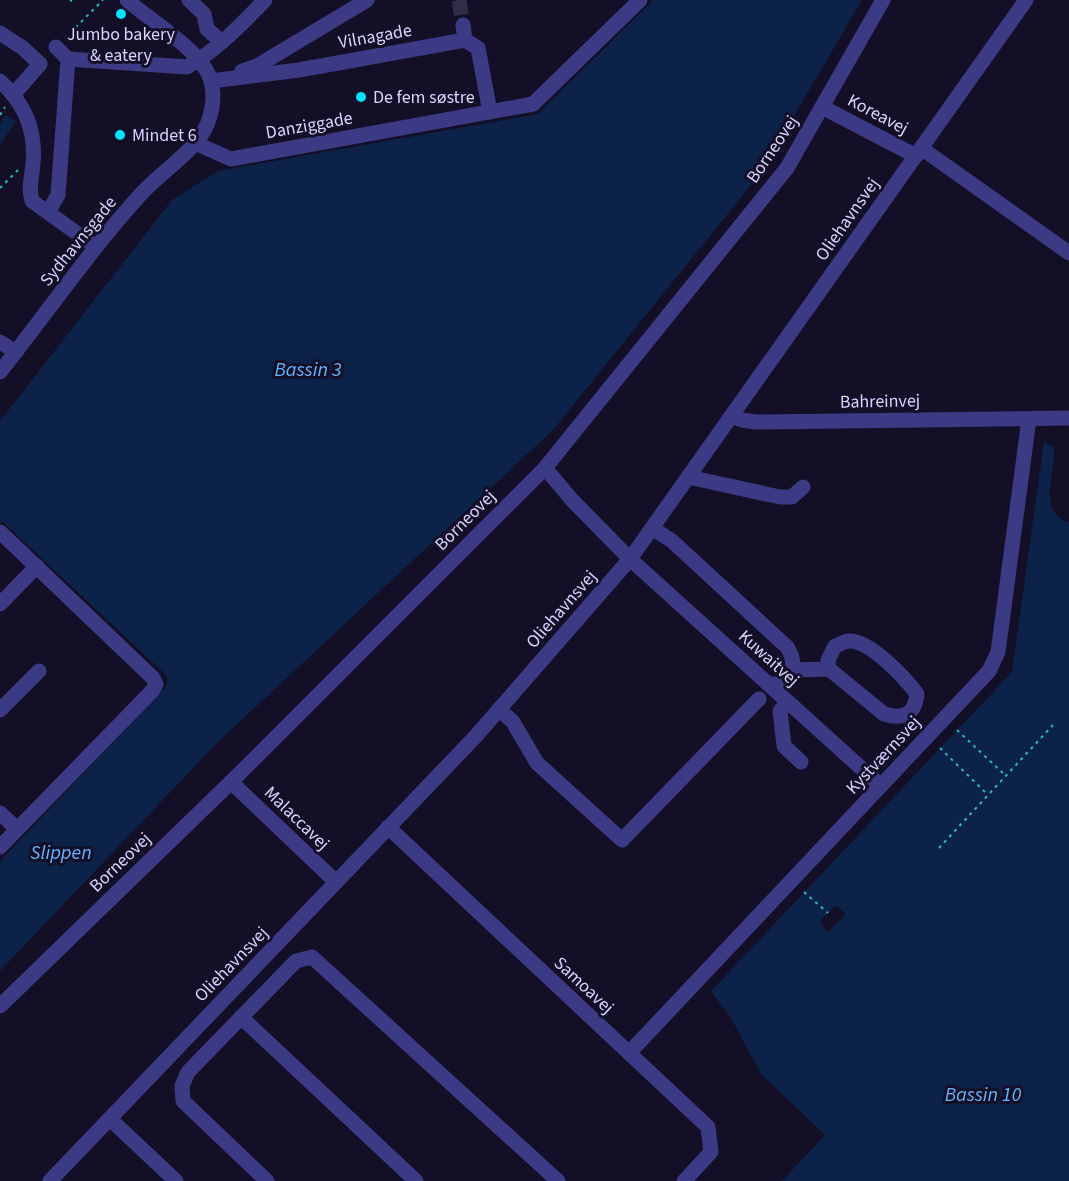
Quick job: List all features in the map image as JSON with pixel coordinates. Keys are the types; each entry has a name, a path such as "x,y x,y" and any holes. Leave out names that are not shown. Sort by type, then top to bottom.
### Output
{"street":[{"path":"127,0 159,24 199,60 207,69 211,81 257,66 367,0"},
{"path":"140,0 159,24"},
{"path":"189,0 204,14 207,29 222,42"},
{"path":"56,47 68,59 187,67 222,42 265,0"},
{"name":"Danziggade","path":"195,143 231,159 533,104 640,0"},
{"name":"Borneovej","path":"0,1006 231,782 545,468 787,168 883,0"},
{"name":"Oliehavnsvej","path":"50,1181 499,709 630,559 1026,0"},
{"name":"Vilnagade","path":"211,81 299,70 464,32 478,48 490,112"},
{"path":"0,33 23,48 40,64 13,94"},
{"path":"48,212 58,195 68,59"},
{"path":"0,81 13,94 29,119 34,141 30,192 32,201 96,247"},
{"name":"Sydhavnsgade","path":"0,372 96,247 141,194 201,136 211,111 211,81"},
{"name":"Koreavej","path":"822,106 919,152 1069,253"},
{"path":"0,342 16,352"},
{"name":"Bahreinvej","path":"732,416 756,423 1069,418"},
{"name":"Kystværnsvej","path":"629,1053 989,672 998,652 1029,419"},
{"name":"Kuwaitvej","path":"545,468 572,500 630,559 881,786"},
{"path":"688,477 780,497 792,497 803,487"},
{"path":"652,528 672,541 787,647 793,656 792,670 786,680 780,684 768,684"},
{"path":"0,532 153,678 156,684 153,690 0,847"},
{"path":"0,604 36,566"},
{"path":"792,670 829,669 884,714 896,717 908,714 916,706 917,694 909,683 871,649 860,644 848,641 835,646 828,660 829,669"},
{"path":"0,710 39,671"},
{"path":"499,709 513,722 537,763 622,840 759,699"},
{"path":"788,702 780,711 784,746 801,762"},
{"name":"Malaccavej","path":"231,782 336,882"},
{"path":"0,813 17,830"},
{"name":"Samoavej","path":"388,827 708,1127 711,1152 684,1181"},
{"path":"267,1181 183,1101 182,1086 188,1072 296,960 312,957 558,1181"},
{"path":"241,1017 416,1181"},
{"path":"110,1119 176,1181"}],"path":[{"path":"56,47 103,0"},
{"path":"0,188 22,166 33,164"},
{"path":"939,848 1053,725"},
{"path":"957,730 1006,776"},
{"path":"940,748 988,795"},
{"path":"804,892 828,913"}],"water":[{"name":"Bassin 3","path":"653,0 862,0 760,174 553,430 218,742 0,971 0,861 167,685 167,676 3,522 0,522 0,421 172,200 218,171 538,114"},
{"path":"6,115 16,121 0,145 0,123"},
{"name":"Bassin 10","path":"1044,441 1054,448 1050,501 1059,517 1069,522 1069,1181 782,1181 825,1135 761,1074 732,1020 711,991 1012,672","holes":["836,905 846,914 827,933 820,921"]}],"tunnel":[{"path":"459,0 463,25"}],"place":[{"name":"Jumbo bakery & eatery","path":"121,14"},
{"name":"De fem søstre","path":"361,97"},
{"name":"Mindet 6","path":"120,135"}],"water label":[{"name":"Slippen","path":"61,852"}]}
